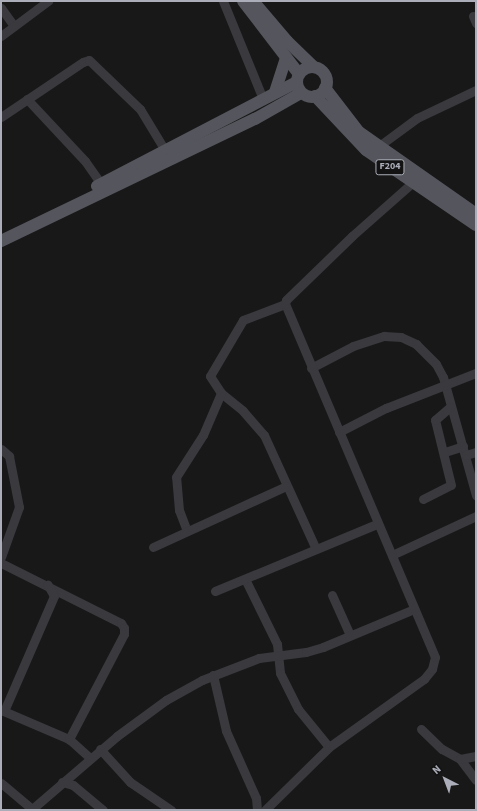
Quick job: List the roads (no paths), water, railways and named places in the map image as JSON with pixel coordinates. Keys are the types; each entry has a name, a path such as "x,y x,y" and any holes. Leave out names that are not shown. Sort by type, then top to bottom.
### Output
{"main road":[{"path":"243,1 286,58 299,83 316,96 326,88"},
{"name":"F204","path":"253,1 287,41 326,77 326,88 351,124 378,146 387,158 413,182 476,225"},
{"path":"275,92 286,58"},
{"path":"1,241 255,119 299,83 305,68 314,67"},
{"path":"1,232 166,152 275,92 299,83"},
{"name":"F204","path":"316,96 350,135 476,214"}],"street":[{"path":"1,36 48,1"},
{"path":"223,1 263,99"},
{"path":"1,8 14,26"},
{"path":"1,117 83,62 89,60 136,105 166,152"},
{"path":"378,146 416,118 476,90"},
{"path":"27,99 85,161 101,184"},
{"path":"316,549 264,435 243,411 221,393 210,376 238,326 243,320 285,304 286,300 352,236 413,182"},
{"path":"265,810 329,747 394,698 416,686 432,669 435,657 392,555 377,524 285,304"},
{"path":"311,368 369,340 384,336 401,337 416,344 436,364 443,376 443,384 466,455 476,495"},
{"path":"339,432 443,384 476,373"},
{"path":"187,531 179,510 176,477 202,435 221,393"},
{"path":"423,499 451,485 445,452 435,420 450,407"},
{"path":"445,452 463,446"},
{"path":"1,449 9,456 19,507 1,557"},
{"path":"466,455 476,452"},
{"path":"153,547 286,486"},
{"path":"392,555 476,516"},
{"path":"215,591 246,581 316,549 377,524"},
{"path":"1,563 48,585 121,623 124,628 124,634 69,739"},
{"path":"246,581 277,644 280,674 298,709 329,747"},
{"path":"48,585 54,596 2,711 69,739 90,758"},
{"path":"332,595 350,635"},
{"path":"1,782 31,810 90,758 166,700 213,675 277,655 306,652 414,609"},
{"path":"213,675 226,731 256,798 257,810"},
{"path":"421,728 442,749 460,759 476,780"},
{"path":"100,750 130,782 171,810"},
{"path":"460,759 476,756"},
{"path":"62,782 73,785 103,810"}]}
